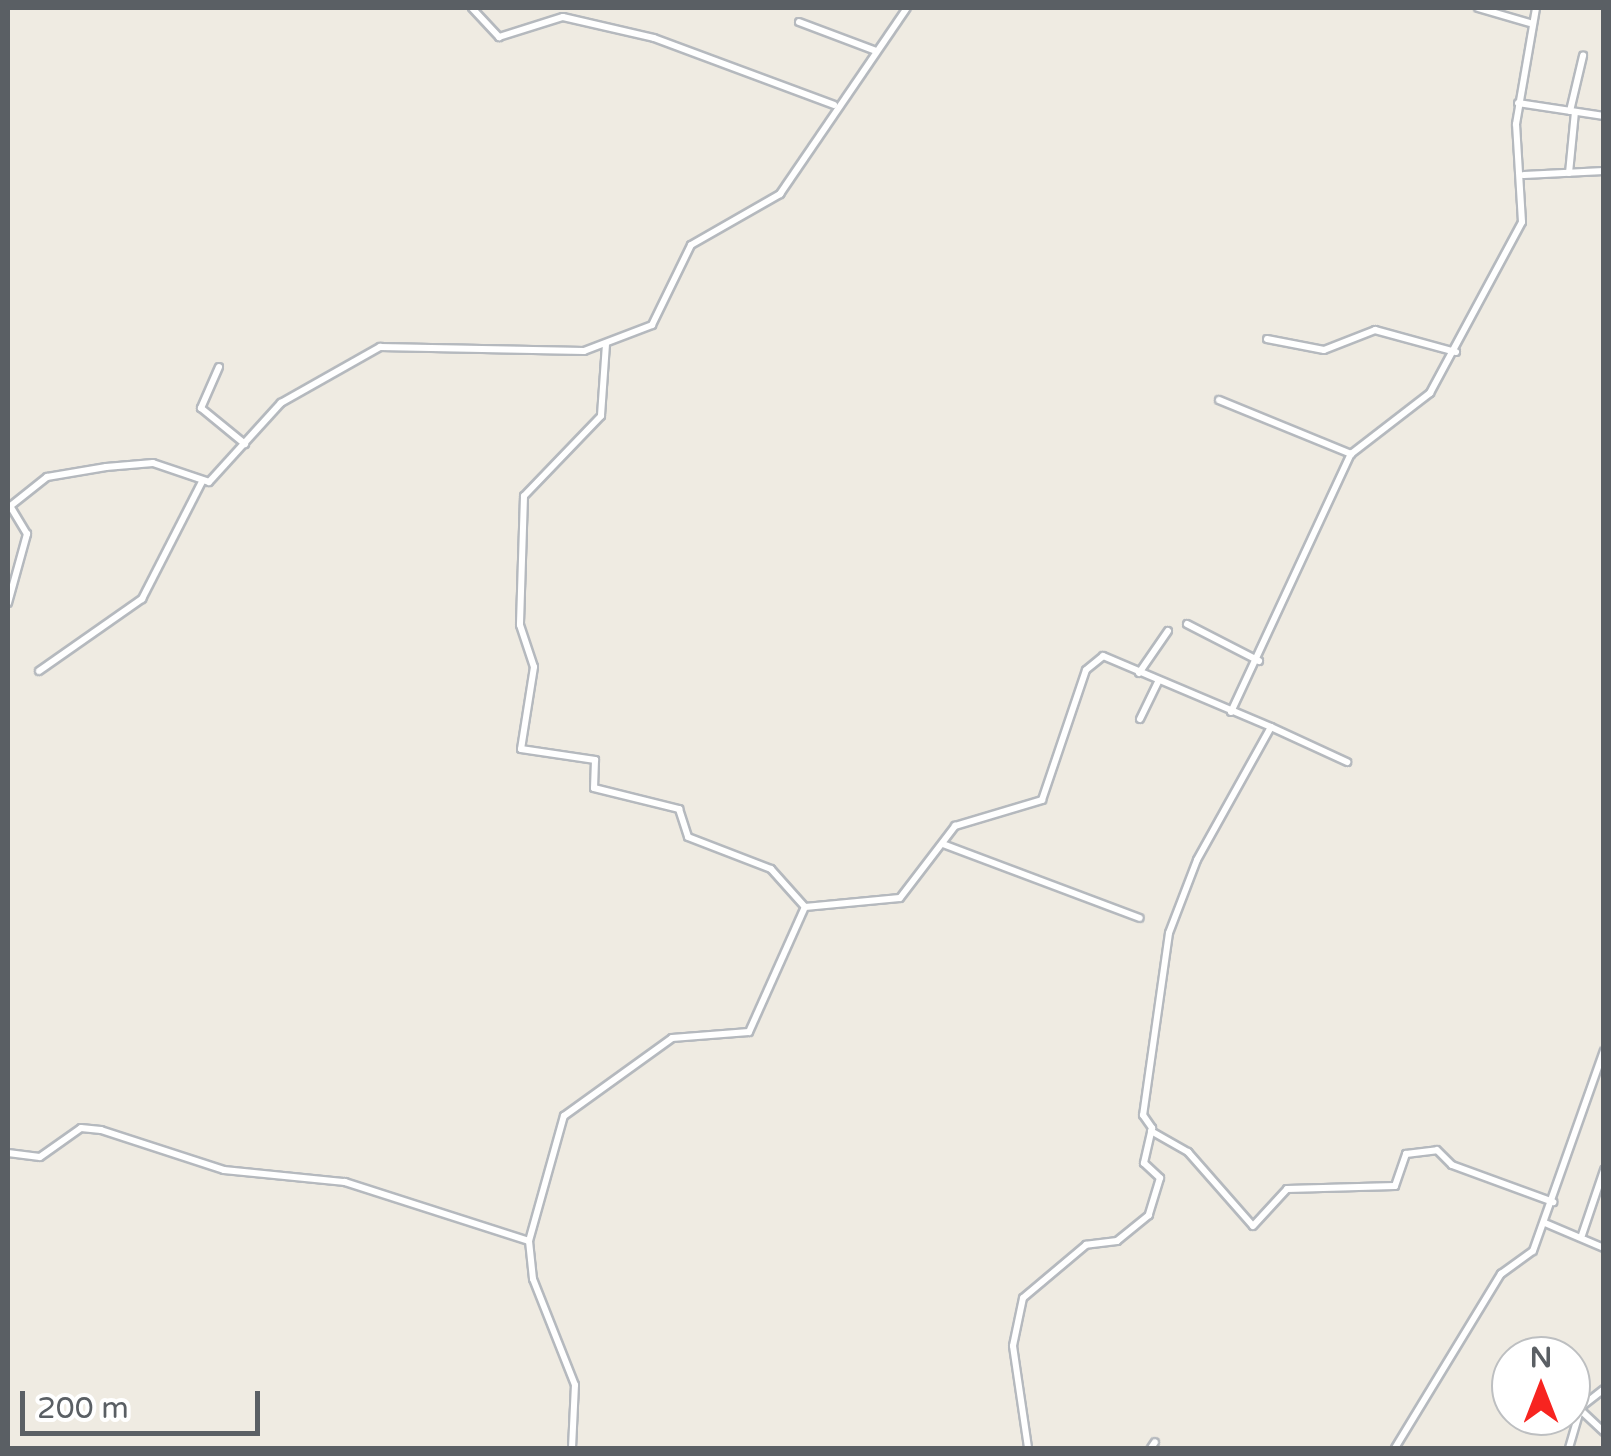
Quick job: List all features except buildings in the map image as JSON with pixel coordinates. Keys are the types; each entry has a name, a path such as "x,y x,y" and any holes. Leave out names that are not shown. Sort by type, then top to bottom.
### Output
{"street":[{"path":"472,8 499,37 563,17 733,64 834,105"},
{"path":"38,671 142,598 202,482 316,378 380,347 484,356 606,344 652,326 691,246 780,194 834,105 906,8"},
{"path":"1478,8 1530,24"},
{"path":"1231,712 1259,662 1350,454 1416,409 1456,352 1522,222 1524,175 1518,103 1536,8"},
{"path":"799,22 876,52"},
{"path":"1569,173 1573,111 1583,56"},
{"path":"1518,103 1604,116"},
{"path":"1524,175 1604,171"},
{"path":"1266,339 1324,350 1374,330 1456,352"},
{"path":"606,344 601,416 524,496 520,625 534,677 521,749 595,760 594,788 679,809 688,836 771,869 805,908"},
{"path":"219,366 201,408 245,444"},
{"path":"1218,400 1350,454"},
{"path":"8,603 27,534 9,507 47,477 153,462 202,482"},
{"path":"1188,624 1259,662"},
{"path":"1139,673 1168,631"},
{"path":"805,908 900,898 943,844 971,817 1049,793 1093,660 1139,673 1347,762"},
{"path":"1140,719 1158,682"},
{"path":"1271,727 1197,860 1169,934 1143,1115 1151,1131 1188,1152 1253,1226 1287,1189 1395,1186 1406,1154 1438,1150 1452,1165 1553,1202"},
{"path":"943,844 1140,918"},
{"path":"572,1448 575,1385 533,1279 529,1241 558,1128 577,1100 672,1038 749,1032 805,908"},
{"path":"1395,1448 1501,1274 1527,1260 1553,1202 1604,1051"},
{"path":"8,1153 40,1156 81,1128 100,1130 224,1170 345,1182 529,1241"},
{"path":"1028,1448 1013,1346 1023,1298 1086,1245 1117,1241 1147,1218 1160,1182 1144,1161 1151,1131"},
{"path":"1582,1236 1604,1170"},
{"path":"1545,1223 1604,1248"}]}
